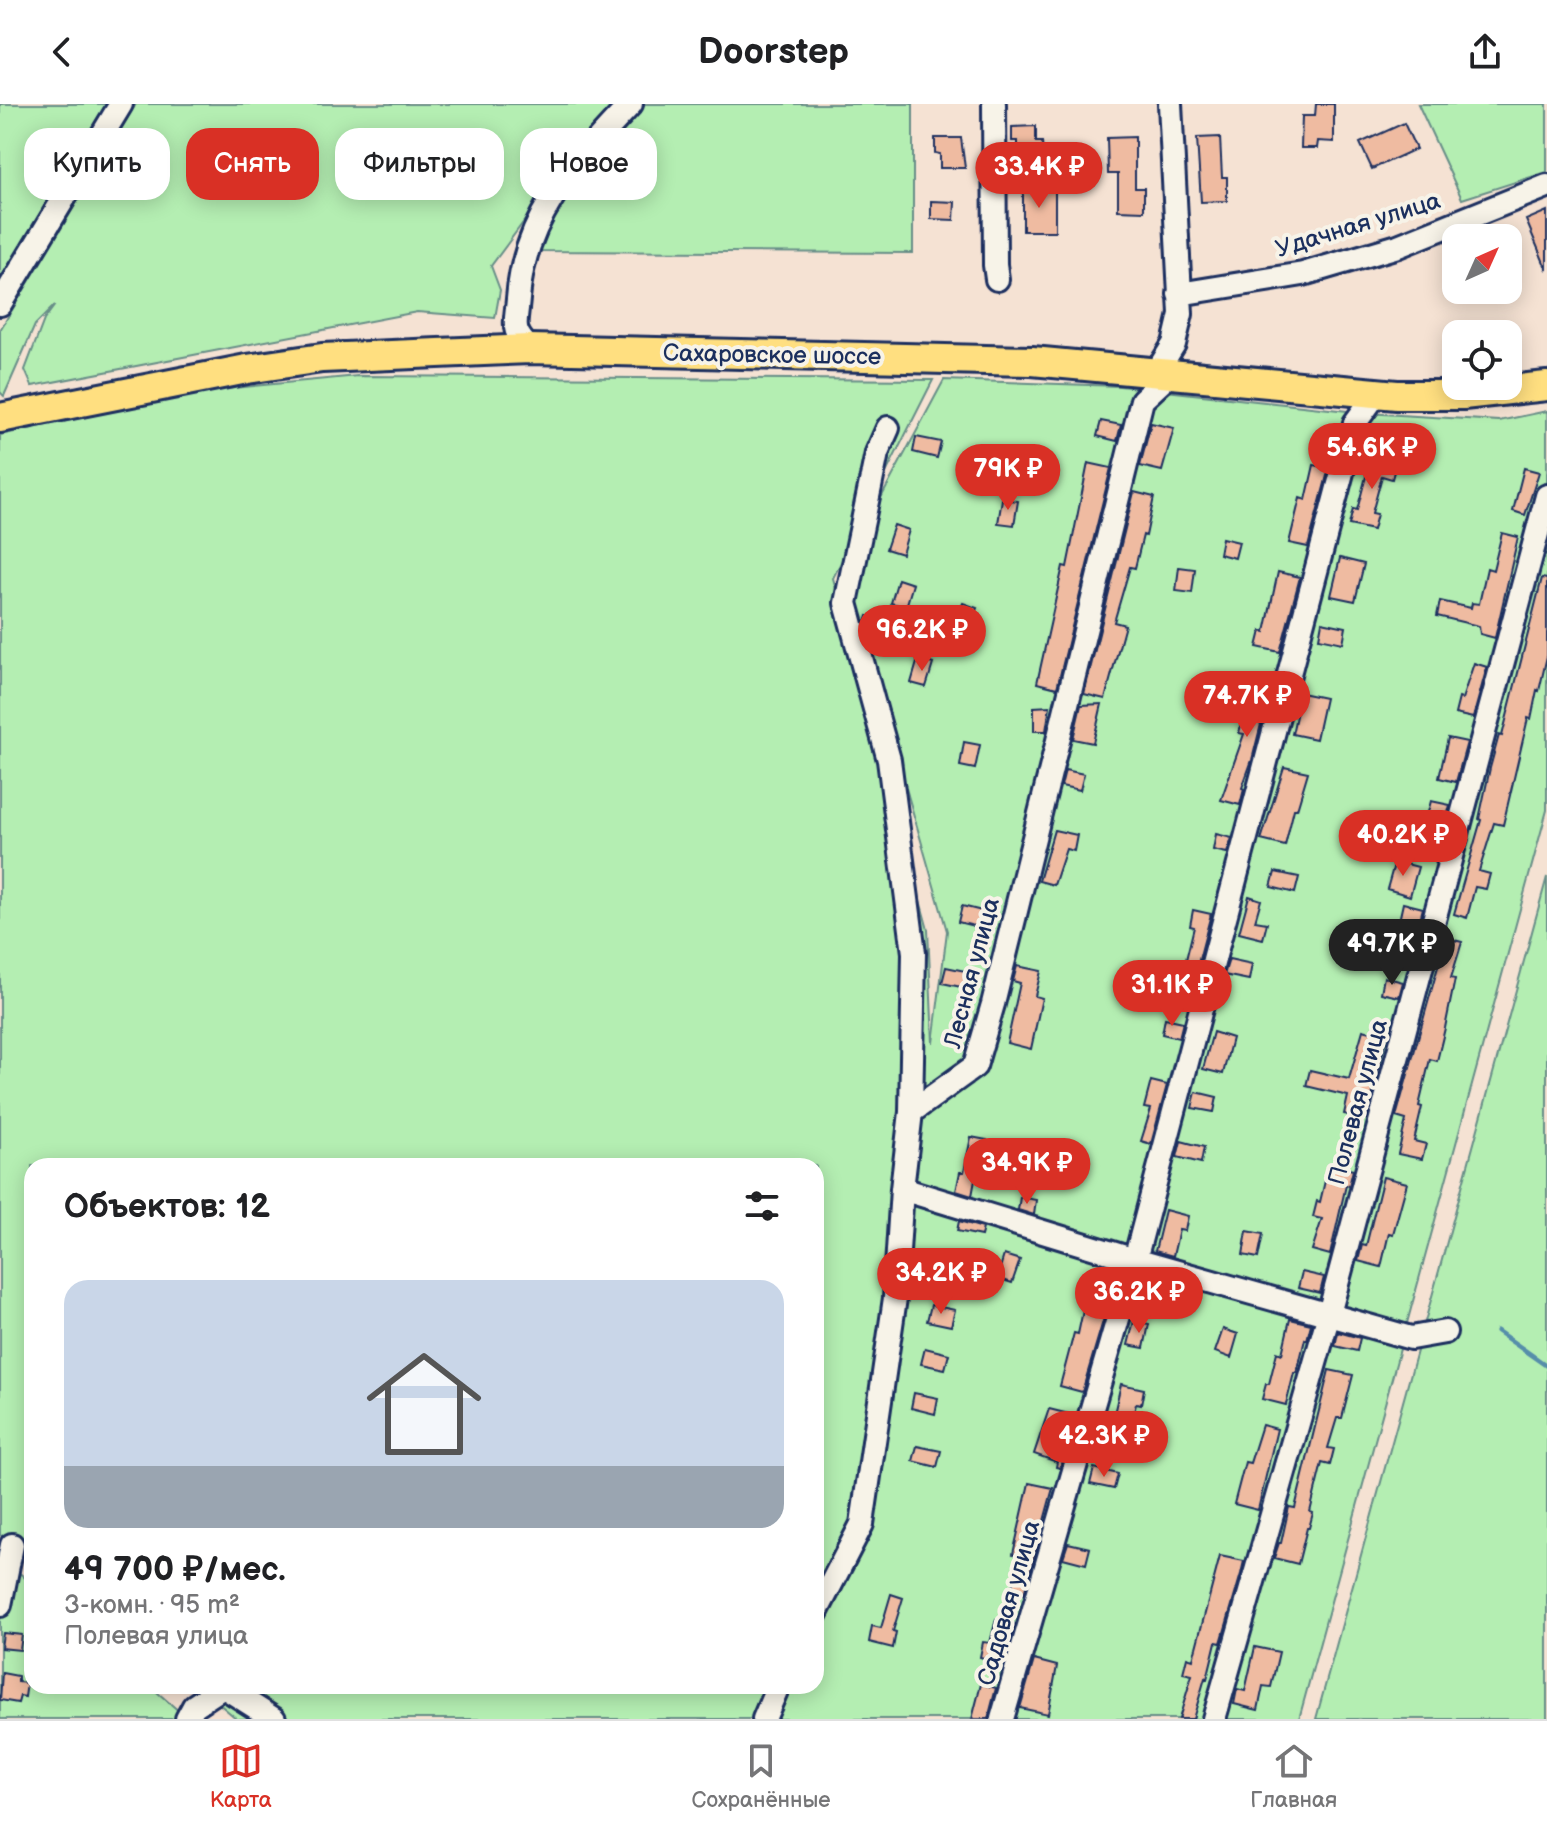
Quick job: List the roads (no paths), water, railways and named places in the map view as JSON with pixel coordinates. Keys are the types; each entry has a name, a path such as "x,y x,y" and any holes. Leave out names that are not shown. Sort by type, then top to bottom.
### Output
{"main road":[{"name":"Сахаровское шоссе","path":"0,418 247,369 322,358 530,349 1032,361 1376,394 1463,395 1547,386"}],"street":[{"path":"0,304 121,104"},
{"path":"530,349 517,336 516,324 524,253 549,200 579,160 631,104"},
{"path":"994,104 997,279"},
{"path":"1163,374 1180,324 1170,104"},
{"name":"Удачная улица","path":"1179,294 1303,274 1398,246 1547,186"},
{"name":"Лесная улица","path":"911,1112 975,1066 1142,400 1163,374"},
{"name":"Садовая улица","path":"1002,1719 1135,1260 1355,423 1376,394"},
{"path":"824,1598 862,1524 895,1298 911,1112 914,953 889,760 846,603 877,453 888,428"},
{"name":"Полевая улица","path":"1214,1719 1329,1314 1547,496"},
{"path":"902,1189 1135,1260 1411,1338 1445,1332"},
{"path":"0,1605 15,1546"},
{"path":"187,1719 194,1706 211,1694"},
{"path":"235,1694 274,1719"},
{"path":"764,1719 775,1694"}],"waterway":[{"path":"1497,1331 1547,1366"}]}
